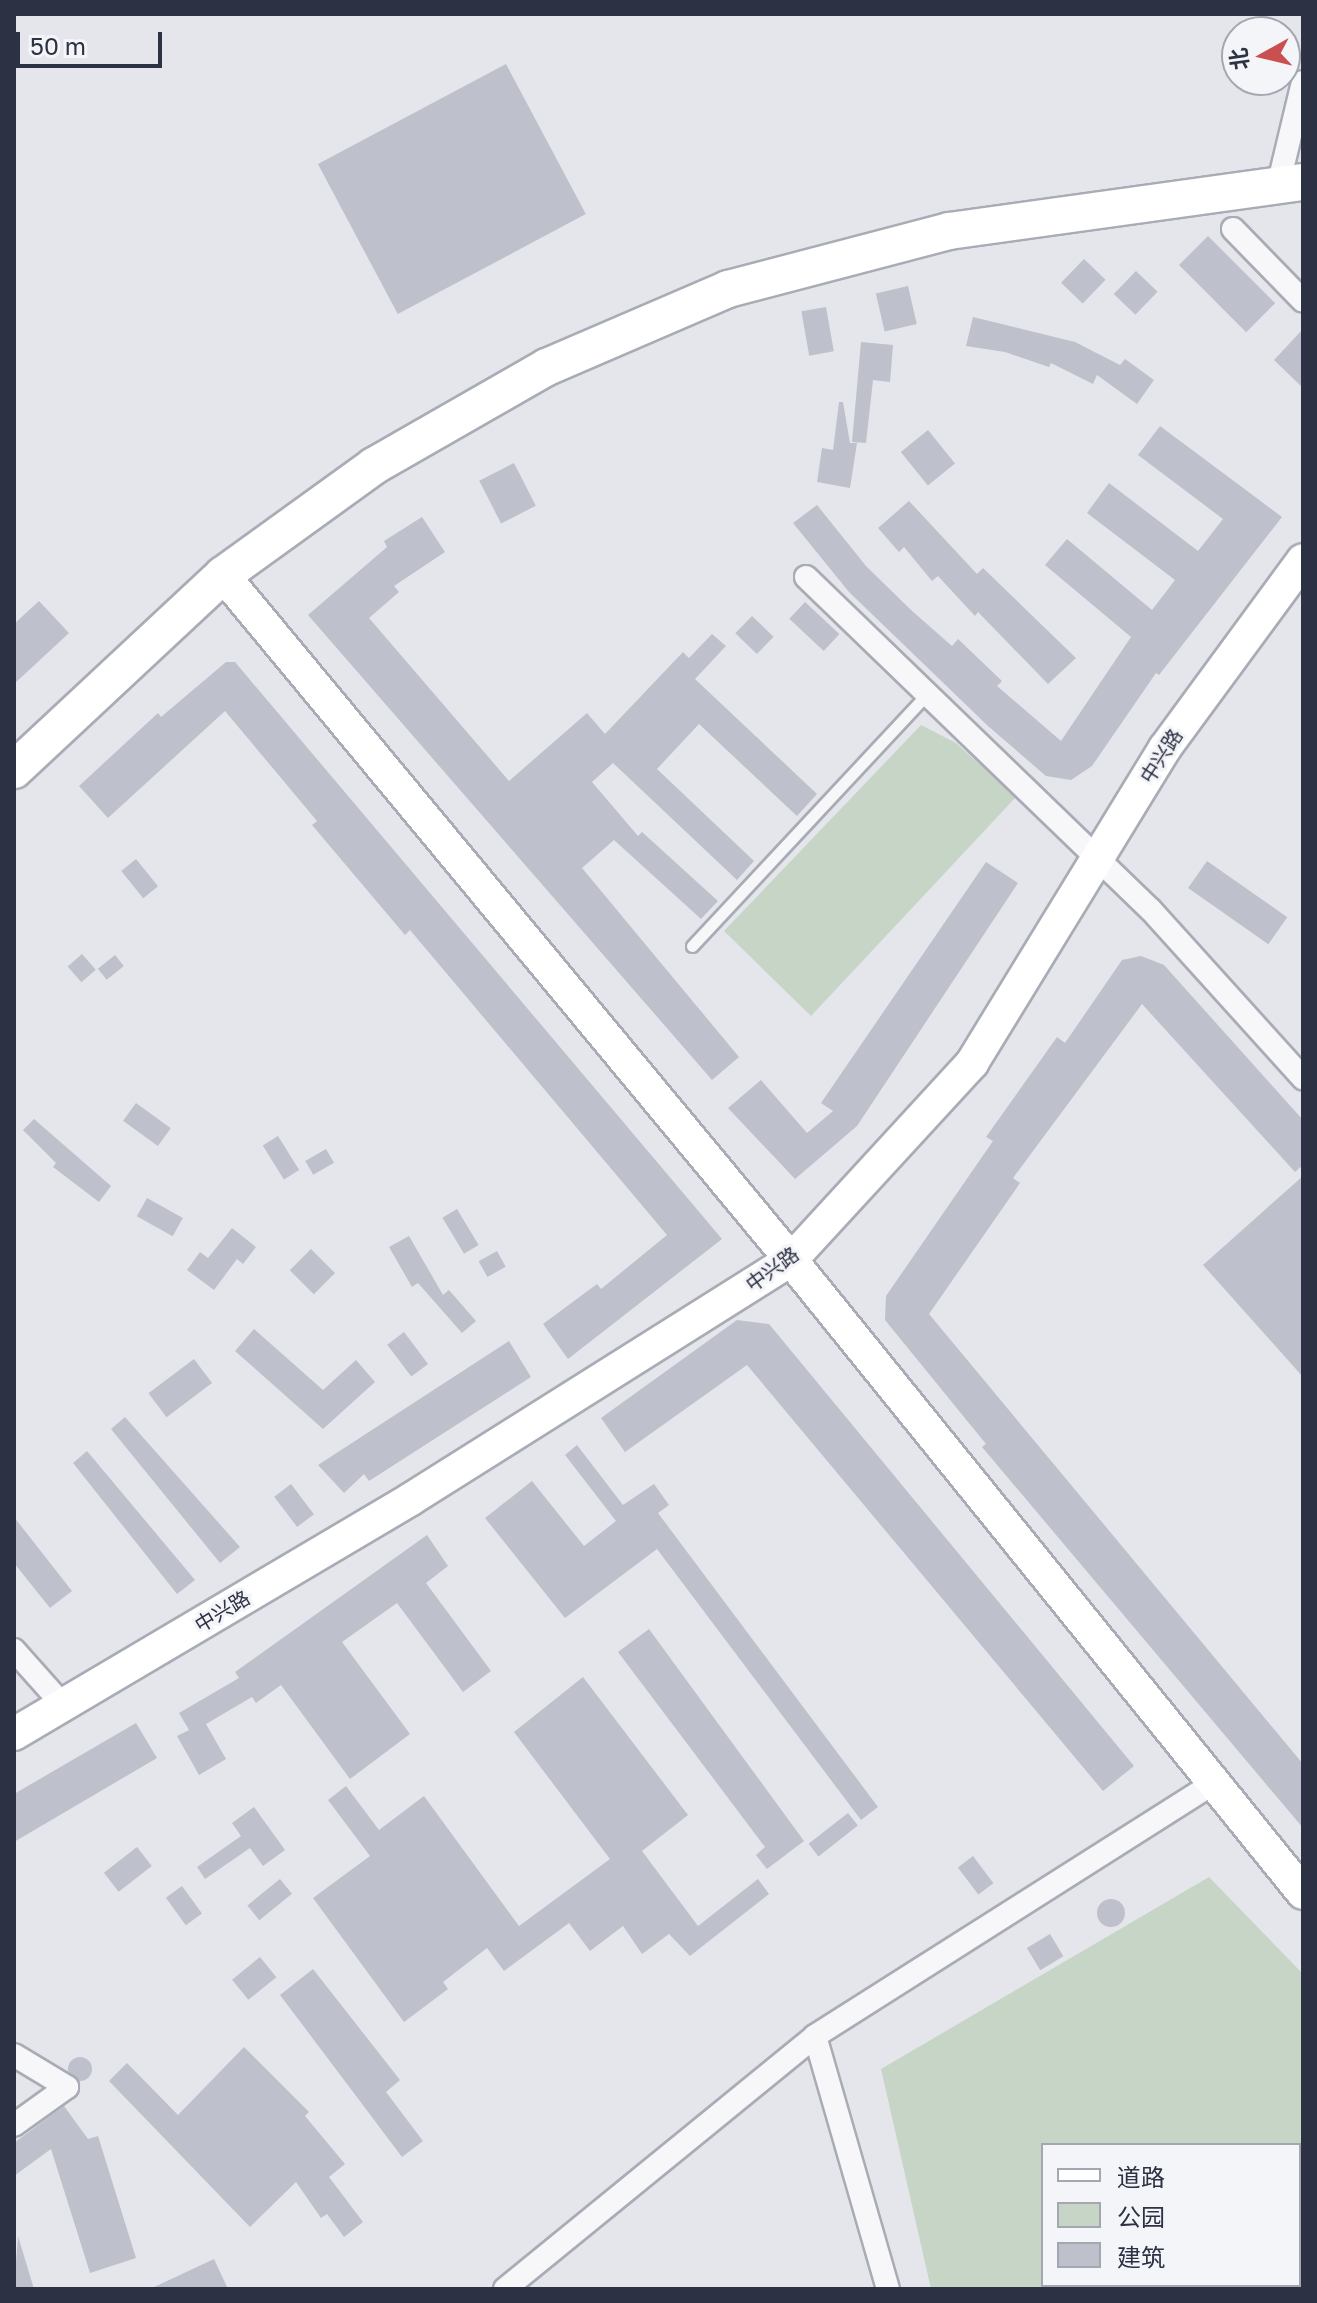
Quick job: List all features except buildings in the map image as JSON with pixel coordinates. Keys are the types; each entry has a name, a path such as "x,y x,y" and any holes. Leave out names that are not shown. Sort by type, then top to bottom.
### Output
{"main road":[{"path":"14,770 223,575 374,466 547,367 728,289 949,231 1290,184"},
{"name":"中兴路","path":"14,1734 411,1499 791,1260 972,1063 1165,748 1303,560"},
{"path":"223,575 791,1260 1303,1893"}],"street":[{"path":"1290,184 1303,82"},
{"path":"1233,229 1303,301"},
{"path":"806,577 1095,861 1151,910 1303,1078"},
{"path":"14,1650 63,1705"},
{"path":"505,2289 815,2036 1214,1783"},
{"path":"815,2036 888,2289"},
{"path":"14,2055 67,2087 14,2125"}],"lane":[{"path":"692,946 926,695"}],"green space":[{"path":"921,725 956,743 1016,797 811,1016 724,931"},
{"path":"1209,1877 1303,1974 1303,2289 931,2289 881,2069"}]}
